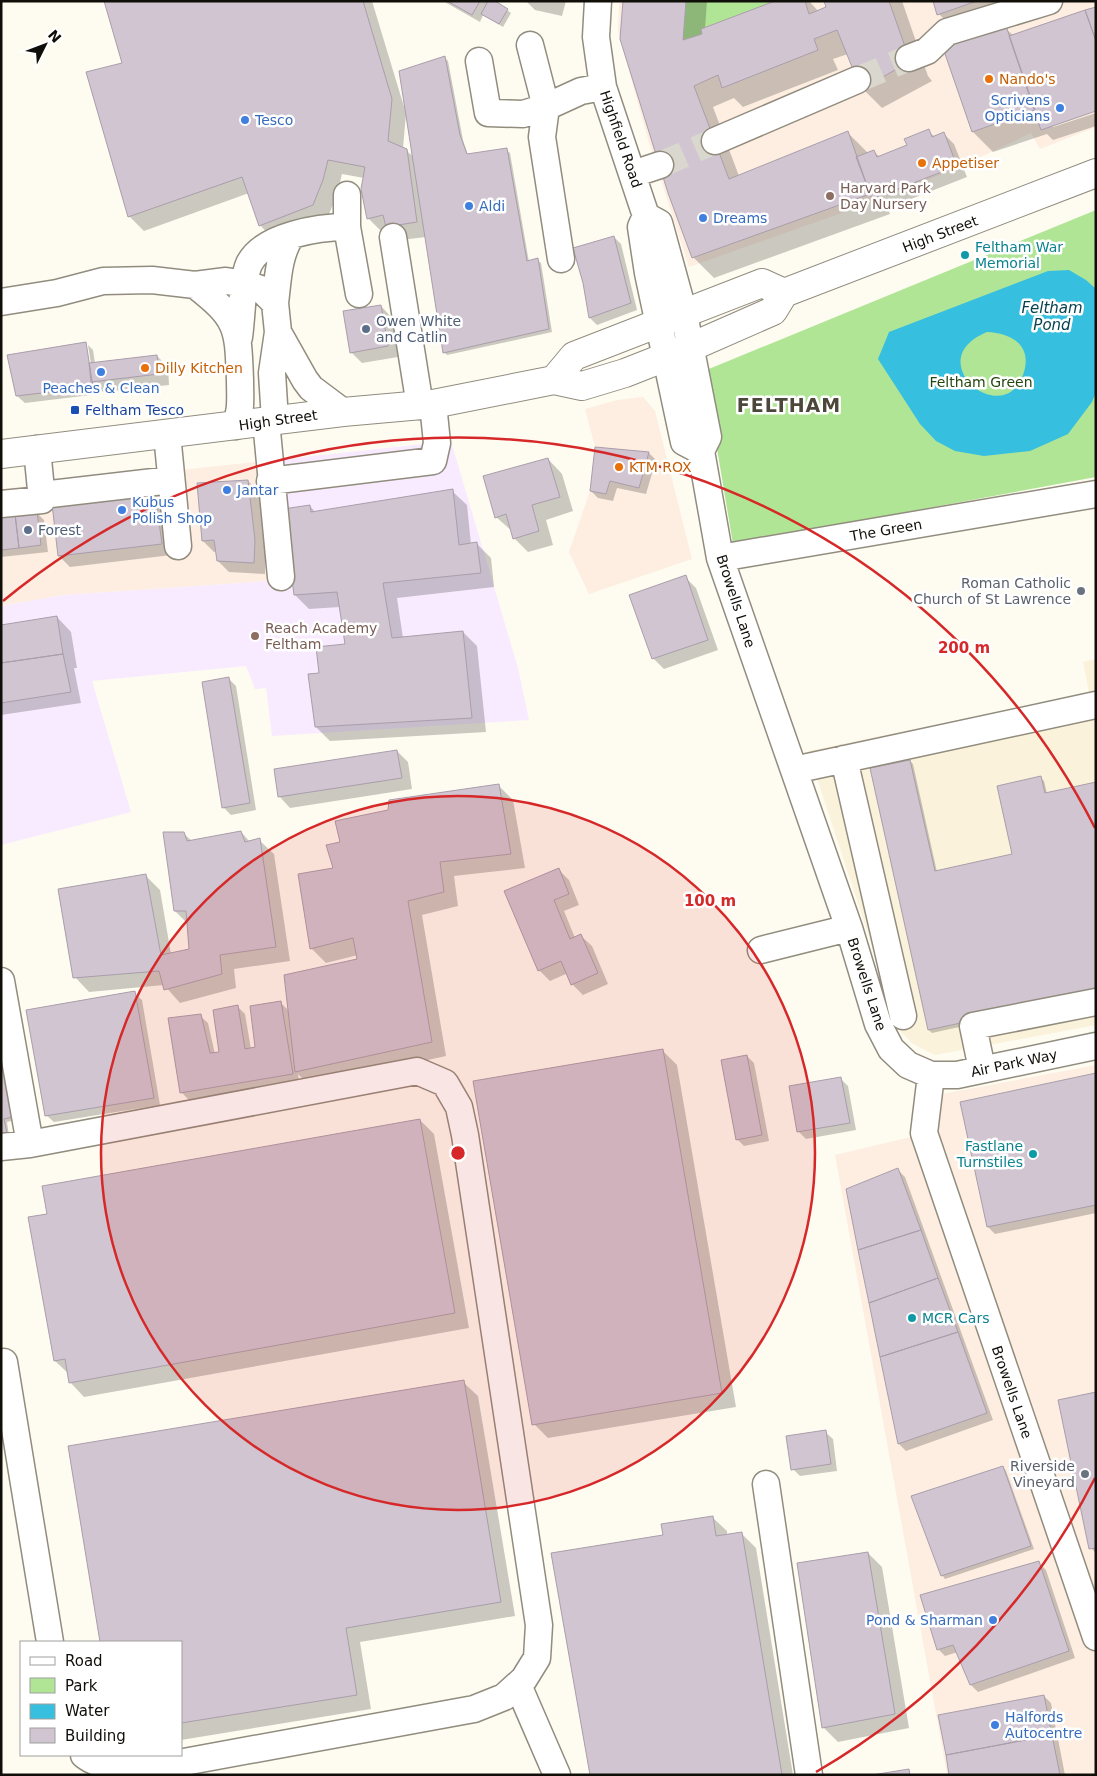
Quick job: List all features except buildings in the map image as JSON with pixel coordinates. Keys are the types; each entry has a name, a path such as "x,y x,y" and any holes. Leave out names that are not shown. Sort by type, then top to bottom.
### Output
{"main road":[{"name":"High Street","path":"1,454 271,420 426,405 554,380 582,386 691,347 773,311 784,292 1093,173"},
{"path":"554,380 574,356 762,283 784,292"}],"street":[{"name":"Highfield Road","path":"598,1 596,37 602,86 646,216 641,227 658,324"},
{"path":"909,58 926,51 947,32 1050,1"},
{"path":"530,45 546,107 542,136 561,259"},
{"path":"479,62 488,113 523,114 602,86"},
{"path":"714,142 858,80"},
{"path":"633,174 660,165"},
{"path":"347,195 347,226 359,294"},
{"name":"Highfield Road","path":"646,216 659,223 684,314"},
{"path":"235,426 239,417 241,402 239,337 250,263 263,249 277,240 326,227 347,226"},
{"path":"281,577 270,481 272,373 278,332 275,303 280,266 285,246 291,236"},
{"path":"270,481 433,461 437,443 426,405 393,237"},
{"path":"1,302 119,280 152,280 196,285 226,281 246,284 260,289 275,303"},
{"path":"196,285 222,308 239,337"},
{"name":"Browells Lane","path":"684,314 708,437 701,451 720,558 849,928 878,1024 891,1050 908,1065 931,1075 924,1133 1096,1637"},
{"path":"658,324 684,442 701,451"},
{"path":"278,332 304,380 311,388 343,412"},
{"path":"167,434 178,546"},
{"path":"1,504 42,500 37,449"},
{"path":"42,495 171,480"},
{"name":"The Green","path":"720,558 1096,494"},
{"path":"794,770 1096,705"},
{"path":"844,759 902,1016"},
{"path":"761,950 849,928"},
{"path":"1,981 30,1144"},
{"path":"982,1070 973,1026 1096,1002"},
{"name":"Air Park Way","path":"931,1075 957,1075 1096,1046"},
{"path":"1,1147 30,1144 417,1071 445,1083 459,1107 465,1135 539,1625 537,1658 518,1685 504,1697 474,1709 173,1764 147,1766 104,1765 86,1756"},
{"path":"4,1362 50,1641"},
{"path":"766,1484 809,1775"},
{"path":"518,1685 557,1775"}],"shaded area":[{"path":"619,1 1096,1 1096,127 1040,149 1031,133 960,167 867,204 689,267 649,143 618,32"},
{"path":"643,397 655,411 692,559 589,594 569,552 590,491 595,447 585,409 617,400"},
{"name":"Reach Academy Feltham","path":"451,441 518,668 529,720 272,736 266,688 255,689 246,666 92,681 131,812 1,845 1,606 64,595 270,581 257,462"},
{"path":"257,462 270,581 64,595 1,606 1,489"},
{"path":"1096,659 1096,1025 935,1055 913,1044 900,1031 808,751 1089,693 1083,662"},
{"path":"1096,1065 1096,1775 947,1775 835,1155 911,1137 942,1094"}],"green space":[{"path":"686,1 775,1 701,29 702,34 683,40"},
{"name":"Feltham Green","path":"1096,210 1096,477 733,544 704,371"}],"water":[{"name":"Feltham Pond","path":"1069,270 1086,280 1096,289 1096,392 1092,402 1068,434 1030,451 984,456 955,451 936,441 920,424 878,359 889,332 1048,271","holes":["987,332 996,333 1017,342 1025,354 1026,363 1024,372 1014,389 1001,396 986,394 972,386 963,373 961,359 968,345"]}],"tunnel":[{"path":"857,80 909,58"},
{"path":"660,165 715,141"}],"place":[{"name":"Nando's","path":"989,79"},
{"name":"Scrivens Opticians","path":"1060,108"},
{"name":"Tesco","path":"245,120"},
{"name":"Appetiser","path":"922,163"},
{"name":"Harvard Park Day Nursery","path":"830,196"},
{"name":"Aldi","path":"469,206"},
{"name":"Dreams","path":"703,218"},
{"name":"Feltham War Memorial","path":"965,255"},
{"name":"Owen White and Catlin","path":"366,329"},
{"name":"Dilly Kitchen","path":"145,368"},
{"name":"Peaches & Clean","path":"101,372"},
{"name":"Feltham Tesco","path":"75,410"},
{"name":"KTM ROX","path":"619,467"},
{"name":"Jantar","path":"227,490"},
{"name":"Kubus Polish Shop","path":"122,510"},
{"name":"Forest","path":"28,530"},
{"name":"Roman Catholic Church of St Lawrence","path":"1081,591"},
{"name":"Reach Academy Feltham","path":"255,636"},
{"name":"Fastlane Turnstiles","path":"1033,1154"},
{"name":"MCR Cars","path":"912,1318"},
{"name":"Riverside Vineyard","path":"1085,1474"},
{"name":"Pond & Sharman","path":"993,1620"},
{"name":"Halfords Autocentre","path":"995,1725"}],"district":[{"name":"FELTHAM","path":"789,405"}]}
